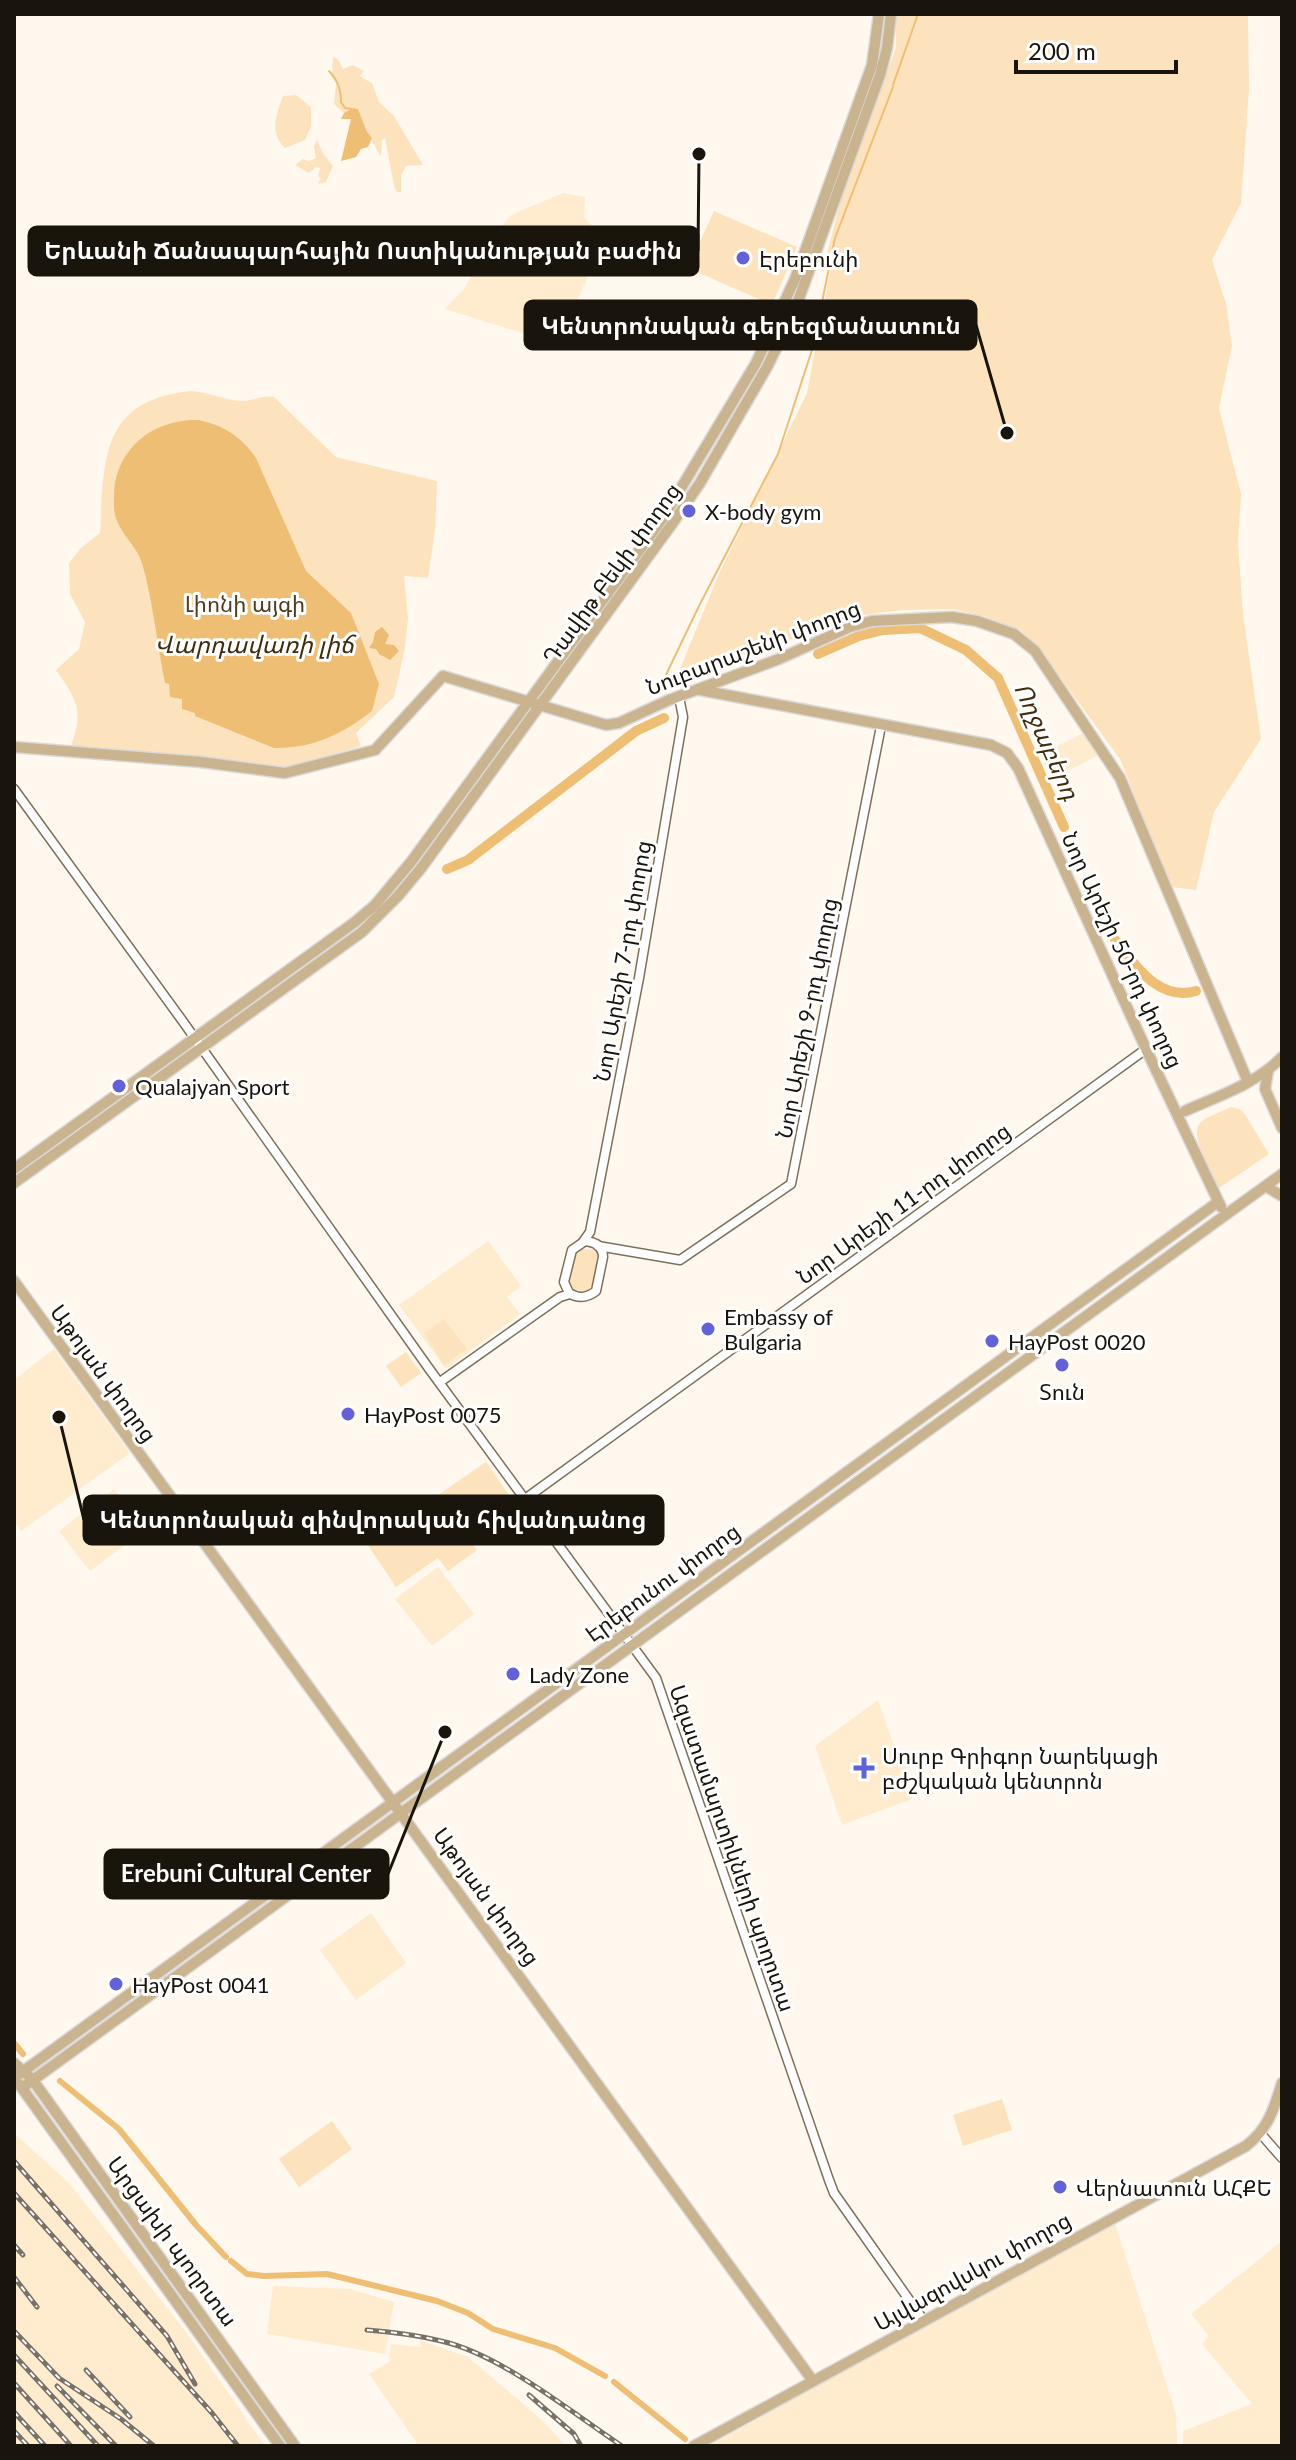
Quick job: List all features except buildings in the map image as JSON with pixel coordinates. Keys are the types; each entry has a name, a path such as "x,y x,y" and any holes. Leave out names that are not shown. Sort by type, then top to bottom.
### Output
{"main road":[{"name":"Դավիթ Բեկի փողոց","path":"198,1042 375,905 411,862 663,518 756,363 795,279 867,80 878,38 879,14"},
{"name":"Դավիթ Բեկի փողոց","path":"198,1042 362,932 380,915 422,867 693,494 767,367 793,315 880,75 891,14"},
{"name":"Նուբարաշենի փողոց","path":"14,747 201,762 285,773 375,750 443,676 606,725 619,723 850,627 872,621 952,617 997,627 1025,641 1035,651 1120,778 1248,1082"},
{"path":"733,694 737,676"},
{"name":"Նոր Արեշի 50-րդ փողոց","path":"698,690 733,694 881,726 991,745 1007,753 1018,768 1146,1049 1226,1215"},
{"path":"14,1169 198,1042"},
{"path":"14,1183 198,1042"},
{"path":"1185,1111 1268,1071 1282,1057"},
{"path":"1265,1089 1268,1071"},
{"path":"1248,1082 1260,1084 1265,1089 1282,1128"},
{"path":"1172,1103 1185,1111"},
{"path":"1183,1126 1185,1111"},
{"name":"Էրեբունու փողոց","path":"14,2079 28,2075 402,1812 1226,1215 1281,1179"},
{"path":"1267,1187 1282,1196"},
{"name":"Էրեբունու փողոց","path":"22,2088 28,2075 394,1801 1218,1202"},
{"name":"Աթոյան փողոց","path":"14,1281 813,2381"},
{"name":"Արցախի պողոտա","path":"14,2063 28,2075 295,2446"},
{"name":"Արցախի պողոտա","path":"14,2079 280,2446"},
{"path":"1261,2134 1271,2117 1282,2083"},
{"name":"Այվազովսկու փողոց","path":"694,2446 1246,2146 1261,2134"}],"street":[{"name":"Նոր Արեշի 7-րդ փողոց","path":"583,1242 590,1232 639,978 677,755 683,709 679,697"},
{"name":"Նոր Արեշի 9-րդ փողոց","path":"611,1248 680,1260 791,1184 881,726"},
{"name":"Ազատամարտիկների պողոտա","path":"14,789 656,1678 834,2193 924,2321"},
{"name":"Նոր Արեշի 11-րդ փողոց","path":"525,1499 1146,1049"},
{"name":"Նոր Արեշի 7-րդ փողոց","path":"590,1232 596,1244"},
{"path":"560,1297 572,1250 583,1242 611,1248"},
{"path":"596,1244 603,1255"},
{"path":"440,1382 560,1297 570,1294 586,1297 596,1291 603,1255 611,1248"},
{"path":"564,1285 570,1294"},
{"path":"1261,2134 1282,2158"}],"shaded area":[{"path":"563,193 585,197 584,217 600,235 602,244 558,344 445,309 464,289 494,236 511,215"},
{"path":"382,627 389,635 385,644 394,645 399,651 390,660 376,649 369,648 375,632"},
{"path":"1085,732 1097,756 1052,779 1040,755"},
{"path":"488,1241 521,1286 507,1297 520,1314 446,1369 399,1305"},
{"path":"54,1349 130,1453 21,1531 14,1521 14,1380"},
{"path":"114,1489 145,1530 90,1571 59,1531"},
{"path":"438,1567 474,1614 432,1646 395,1599"},
{"name":"Սուրբ Գրիգոր Նարեկացի բժշկական կենտրոն","path":"878,1700 895,1749 902,1749 912,1799 842,1825 815,1746"},
{"path":"371,1913 406,1963 356,2000 320,1950"},
{"path":"14,2133 69,2183 186,2332 265,2446 14,2446"},
{"path":"1114,2220 1176,2414 1177,2446 709,2446"},
{"path":"1282,2241 1282,2446 1183,2446 1183,2431 1252,2404 1202,2344 1209,2336 1191,2314"},
{"path":"273,2286 350,2289 394,2302 385,2354 267,2334"},
{"path":"420,2340 468,2357 542,2420 566,2446 414,2446 417,2443 369,2374 389,2362 391,2344 421,2347"}],"green space":[{"path":"895,14 1248,14 1249,89 1241,203 1212,260 1226,304 1232,346 1219,408 1241,494 1238,543 1243,614 1261,739 1214,812 1196,890 1171,887 1120,759 1051,665 1020,630 984,616 952,609 904,610 862,615 812,632 797,630 793,639 759,652 680,669 719,574 807,393 831,266 826,258 847,174 896,47"},
{"path":"333,57 338,59 343,69 353,65 364,71 359,76 372,83 379,102 394,116 423,165 406,166 401,175 401,192 397,192 394,186 385,138 382,140 381,157 358,109 344,113 334,104 336,83 332,75"},
{"path":"296,95 311,107 311,126 305,140 285,148 275,130 276,117 283,96"},
{"path":"317,140 333,166 326,182 318,184 320,168 316,167 309,173 295,165 303,159 309,161 316,158 314,146"},
{"name":"Էրեբունի","path":"714,211 797,247 772,305 688,268"},
{"name":"Լիոնի այգի","path":"191,391 236,401 274,397 336,457 437,481 435,530 428,578 404,576 408,618 394,697 356,733 361,746 284,769 71,746 78,714 69,689 56,670 79,649 85,622 70,594 69,563 81,548 100,533 107,458 113,438 123,421 139,407 161,397"},
{"path":"1231,1107 1244,1113 1269,1154 1219,1188 1199,1144 1198,1128 1204,1120"},
{"path":"577,1248 594,1250 600,1256 594,1288 587,1292 571,1289 567,1281"},
{"path":"444,1319 467,1349 444,1365 424,1333"},
{"path":"406,1352 421,1373 401,1387 386,1366"},
{"path":"486,1462 513,1501 485,1520 481,1515 462,1529 477,1550 448,1571 438,1558 396,1587 367,1544"},
{"path":"1002,2099 1012,2130 963,2146 953,2115"},
{"path":"332,2121 352,2149 299,2187 279,2159"}],"water":[{"path":"353,108 358,109 372,138 368,147 361,149 356,157 341,161 351,119 341,119"},
{"name":"Վարդավառի լիճ","path":"198,420 231,433 256,458 306,571 351,613 379,684 372,711 350,727 314,743 274,748 195,716 195,713 182,709 182,699 170,697 142,563 117,521 114,491 123,461 141,438 167,424"}],"waterway":[{"path":"893,85 918,14"},
{"path":"329,71 338,85 341,102 345,108 351,109"},
{"path":"663,681 778,454 813,347 835,238 893,87"},
{"name":"Ողջաբերդ","path":"818,654 859,636 883,630 920,628 966,650 998,678 1064,827"},
{"name":"Ողջաբերդ","path":"447,869 468,860 636,731 664,718"},
{"name":"Ողջաբերդ","path":"1115,940 1140,970 1160,987 1183,993 1196,991"},
{"path":"14,2043 23,2054"},
{"path":"60,2081 119,2129 196,2225 226,2257"},
{"path":"231,2261 247,2274 327,2274 437,2301 468,2313 493,2329 555,2348 605,2376"},
{"path":"614,2382 685,2439"}],"railway":[{"path":"14,2161 167,2336 195,2384"},
{"path":"14,2193 212,2413 238,2446"},
{"path":"14,2245 23,2255"},
{"path":"14,2277 37,2307"},
{"path":"367,2330 441,2341 487,2358 622,2446"},
{"path":"14,2331 59,2378 121,2419 154,2446"},
{"path":"14,2355 98,2446"},
{"path":"86,2370 130,2417"},
{"path":"14,2383 71,2446"},
{"path":"57,2386 116,2446"},
{"path":"529,2395 574,2434 581,2446"},
{"path":"14,2412 45,2446"},
{"path":"14,2431 28,2446"}],"place":[{"name":"Երևանի Ճանապարհային Ոստիկանության բաժին","path":"699,154"},
{"name":"Էրեբունի","path":"743,258"},
{"name":"Կենտրոնական գերեզմանատուն","path":"1007,433"},
{"name":"X-body gym","path":"689,511"},
{"name":"Qualajyan Sport","path":"119,1086"},
{"name":"Embassy of Bulgaria","path":"708,1329"},
{"name":"HayPost 0020","path":"992,1341"},
{"name":"Տուն","path":"1062,1365"},
{"name":"HayPost 0075","path":"348,1414"},
{"name":"Կենտրոնական զինվորական հիվանդանոց","path":"59,1417"},
{"name":"Lady Zone","path":"513,1674"},
{"name":"Erebuni Cultural Center","path":"445,1732"},
{"name":"Սուրբ Գրիգոր Նարեկացի բժշկական կենտրոն","path":"864,1768"},
{"name":"HayPost 0041","path":"116,1984"},
{"name":"Վերնատուն ԱՀՔԵ","path":"1060,2187"}]}
